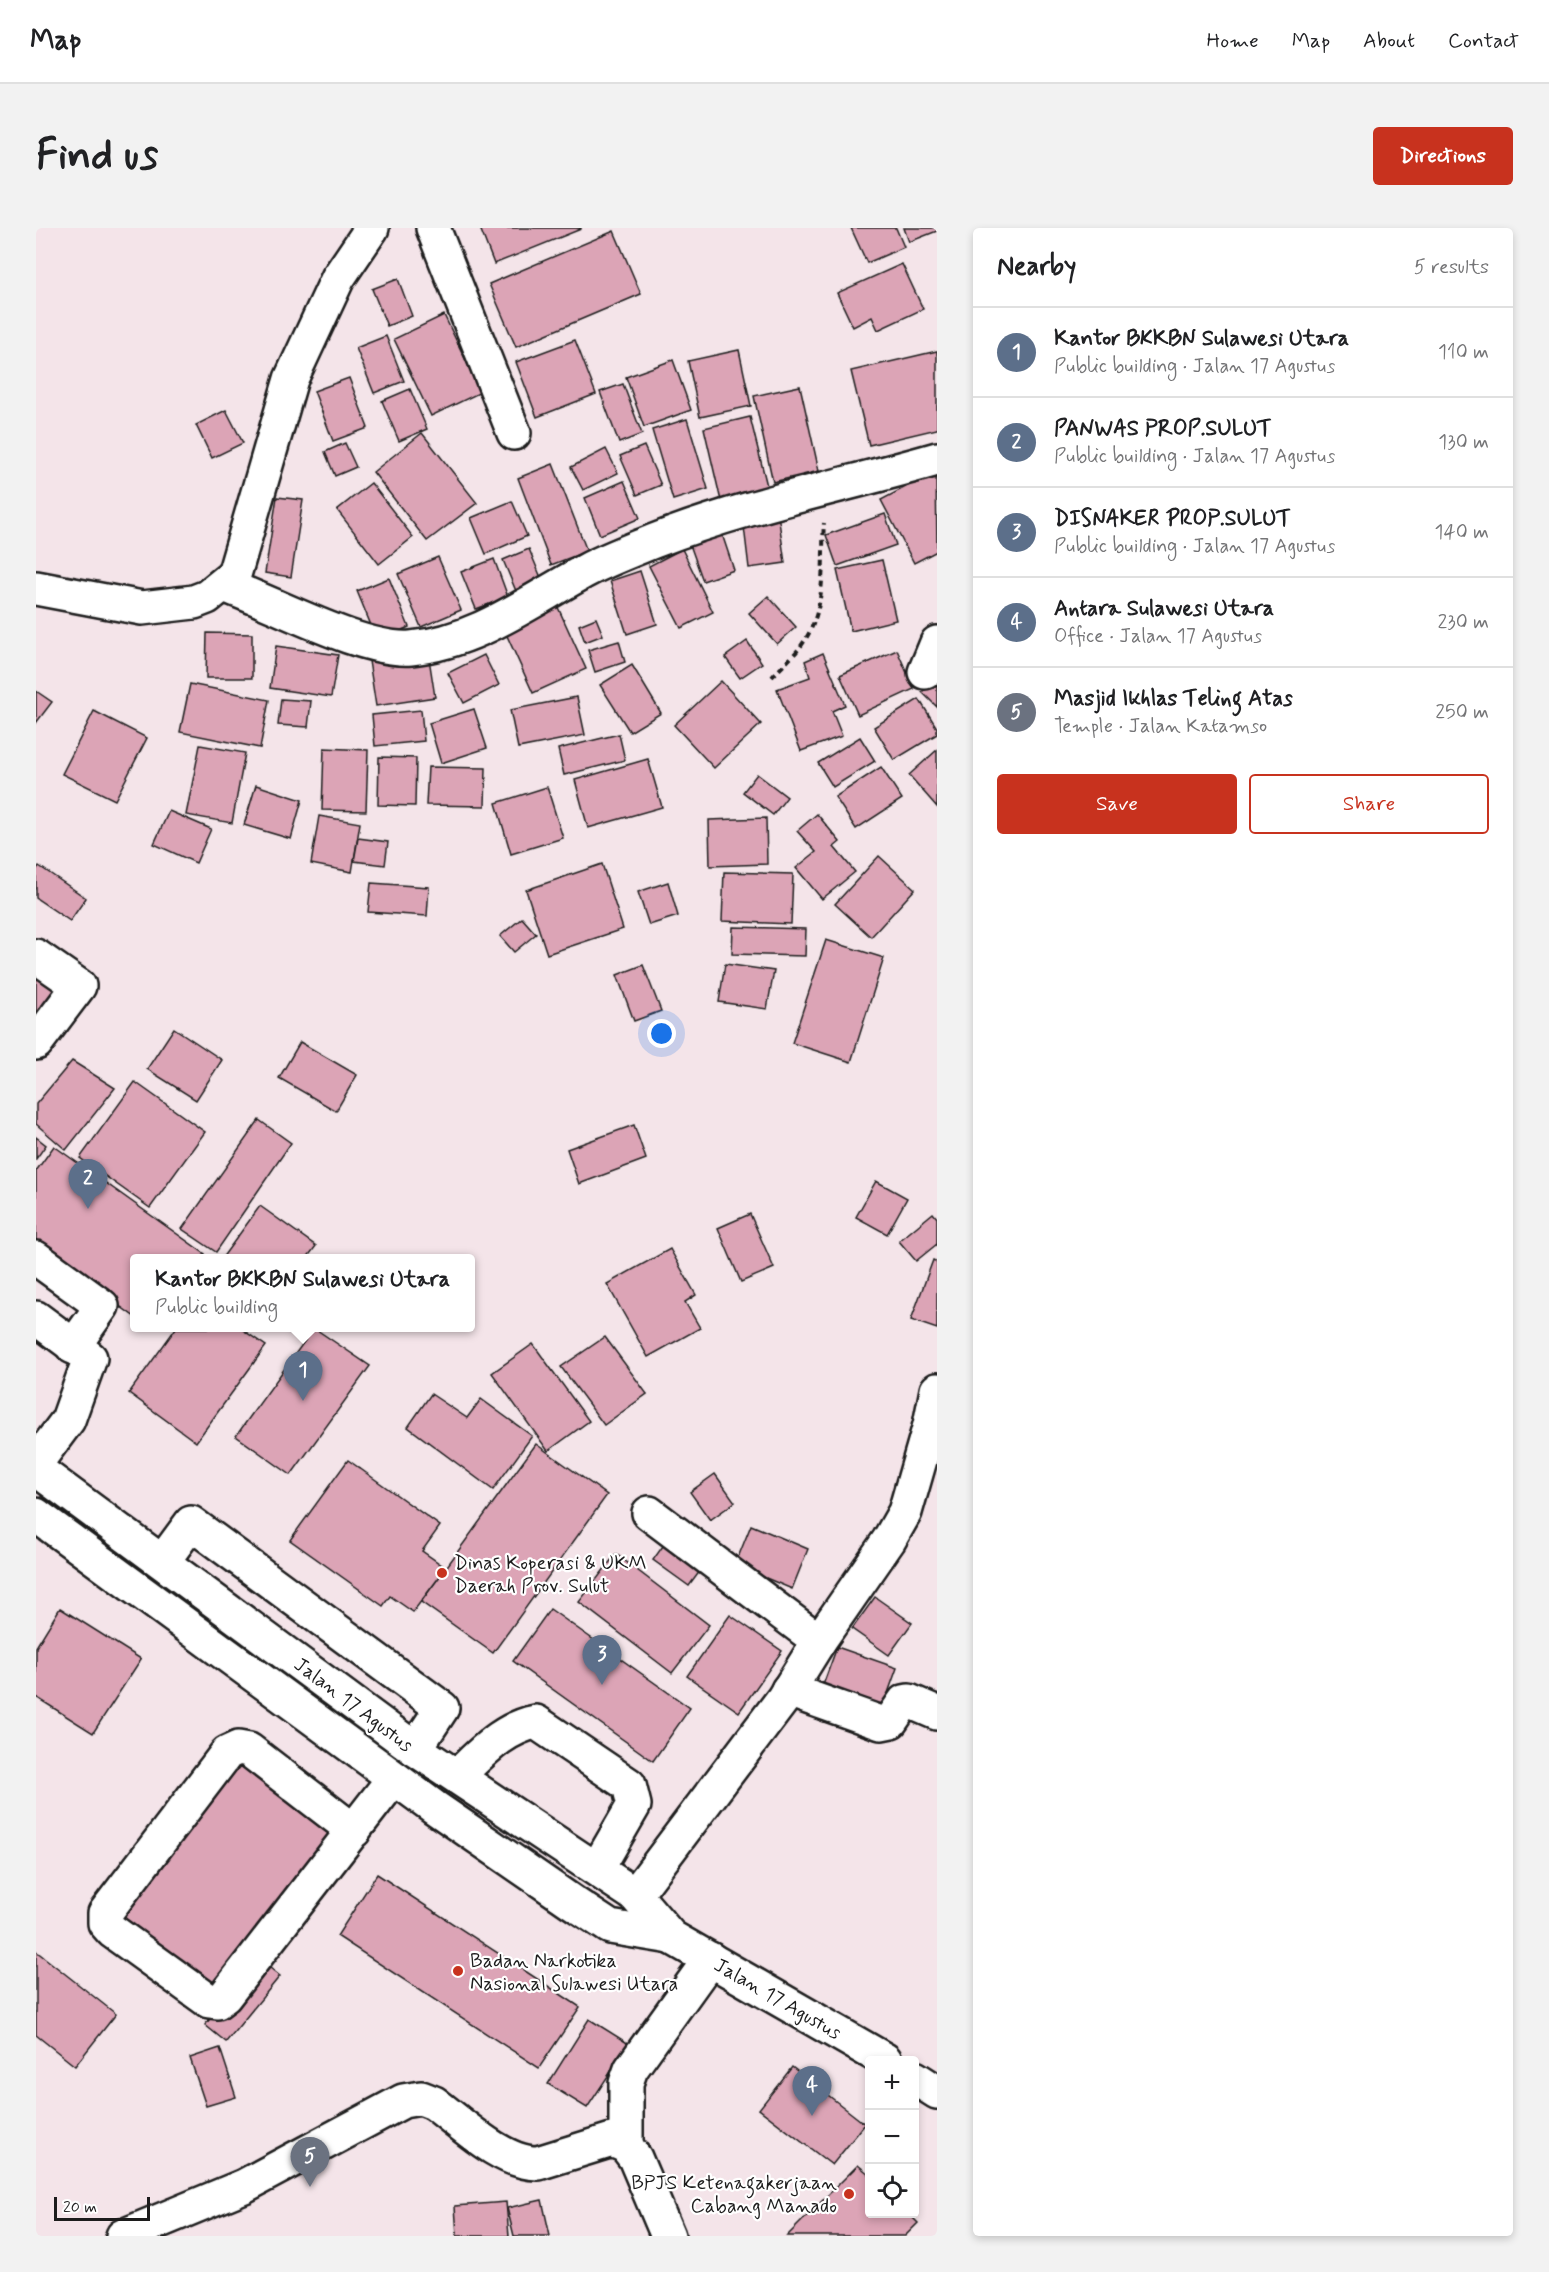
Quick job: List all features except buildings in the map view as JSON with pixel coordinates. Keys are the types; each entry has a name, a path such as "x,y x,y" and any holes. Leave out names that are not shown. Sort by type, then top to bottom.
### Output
{"street":[{"path":"36,588 142,608 194,602 207,597 234,574 238,567 291,380 338,278 372,228"},
{"path":"433,228 514,433"},
{"path":"223,585 373,644 409,648 465,638 589,569 706,522 937,459"},
{"path":"36,956 79,986 36,1043"},
{"path":"36,1258 102,1306 74,1347"},
{"path":"36,1318 90,1358 68,1420 36,1463"},
{"path":"635,1896 788,1690 889,1540 905,1512 930,1425 937,1390"},
{"path":"36,1516 47,1478"},
{"name":"Jalan 17 Agustus","path":"47,1478 163,1561 415,1749 635,1896 671,1937 876,2056"},
{"path":"649,1513 819,1641"},
{"name":"Jalan 17 Agustus","path":"36,1516 434,1808 610,1927 671,1937"},
{"path":"163,1561 191,1523 442,1707 415,1749"},
{"path":"248,1624 276,1585"},
{"path":"788,1690 881,1724 891,1721 904,1702 909,1701 937,1713"},
{"path":"457,1776 504,1734 520,1725 536,1722 629,1785 633,1794 634,1805 597,1869"},
{"path":"354,1831 249,1750 238,1748 227,1753 205,1781 105,1913 105,1923 112,1931 209,2001 217,2001 225,1996 354,1831 394,1778"},
{"path":"626,2146 626,2083 632,2069 710,1959"},
{"path":"919,2081 937,2092"},
{"path":"123,2236 244,2186 403,2101 421,2098 434,2103 502,2152 526,2164 538,2163 612,2140 626,2146 635,2158 668,2236"}],"path":[{"path":"772,677 801,646 811,629 821,599 824,577 822,550 826,488"}],"place":[{"name":"PANWAS PROP.SULUT","path":"88,1209"},
{"name":"Kantor BKKBN Sulawesi Utara","path":"303,1401"},
{"name":"Dinas Koperasi & UKM Daerah Prov. Sulut","path":"442,1573"},
{"name":"DISNAKER PROP.SULUT","path":"602,1685"},
{"name":"Badan Narkotika Nasional Sulawesi Utara","path":"458,1971"},
{"name":"Antara Sulawesi Utara","path":"812,2116"},
{"name":"Masjid Ikhlas Teling Atas","path":"310,2187"},
{"name":"BPJS Ketenagakerjaan Cabang Manado","path":"849,2194"}]}
